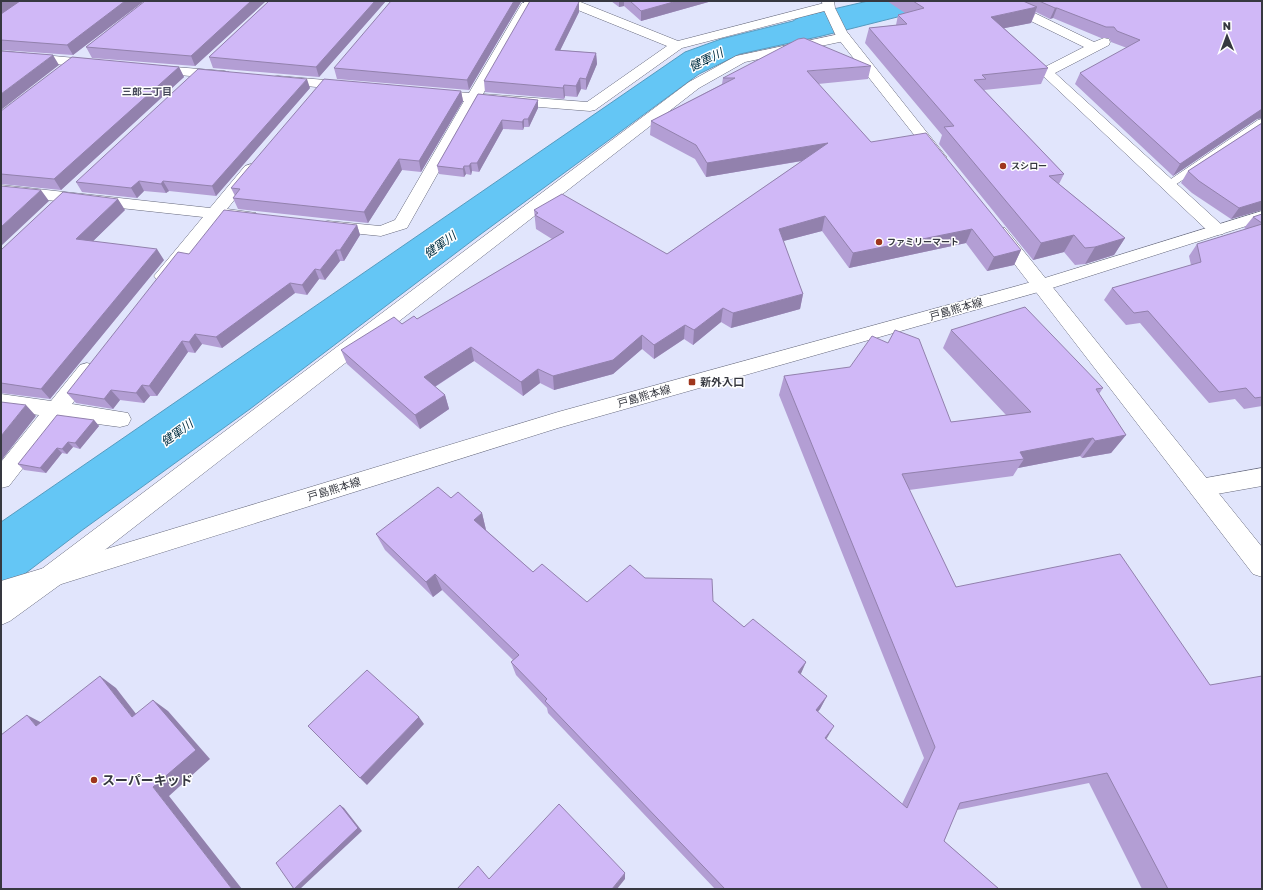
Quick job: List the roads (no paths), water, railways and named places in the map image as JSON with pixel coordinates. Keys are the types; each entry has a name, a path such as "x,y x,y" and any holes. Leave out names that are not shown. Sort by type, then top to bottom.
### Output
{"street":[{"path":"567,1 676,45"},
{"path":"1000,1 1099,44 1046,72 1217,230"},
{"path":"312,224 381,232 400,224 527,4"},
{"path":"418,92 590,108 676,45 828,5 842,35 952,173"},
{"path":"1,613 52,576 694,85 741,59 842,35"},
{"path":"62,71 87,52"},
{"path":"1,55 105,65"},
{"path":"186,84 214,58"},
{"path":"308,102 338,66"},
{"path":"136,68 237,76"},
{"path":"268,79 362,88"},
{"path":"154,287 213,213 263,154"},
{"path":"1,190 71,192 213,213 267,219"},
{"path":"49,212 71,192"},
{"path":"987,216 1262,566"},
{"name":"戸島熊本線","path":"1,592 558,420 1042,285 1262,216"},
{"path":"1,479 95,360"},
{"path":"1,402 120,418"},
{"path":"1200,488 1262,477"}],"lane":[{"path":"561,1 567,1"},
{"path":"1168,185 1262,122"}],"water":[{"name":"健軍川","path":"868,1 961,1 822,36 740,54 699,74 481,234 250,409 81,531 1,592 1,522 685,52 721,39 793,21 799,17"}],"place":[{"name":"スシロー","path":"1003,166"},
{"name":"ファミリーマート","path":"879,242"},
{"name":"新外入口","path":"692,382"},
{"name":"スーパーキッド","path":"94,780"}],"district":[{"name":"三郎二丁目","path":"147,91"}]}
